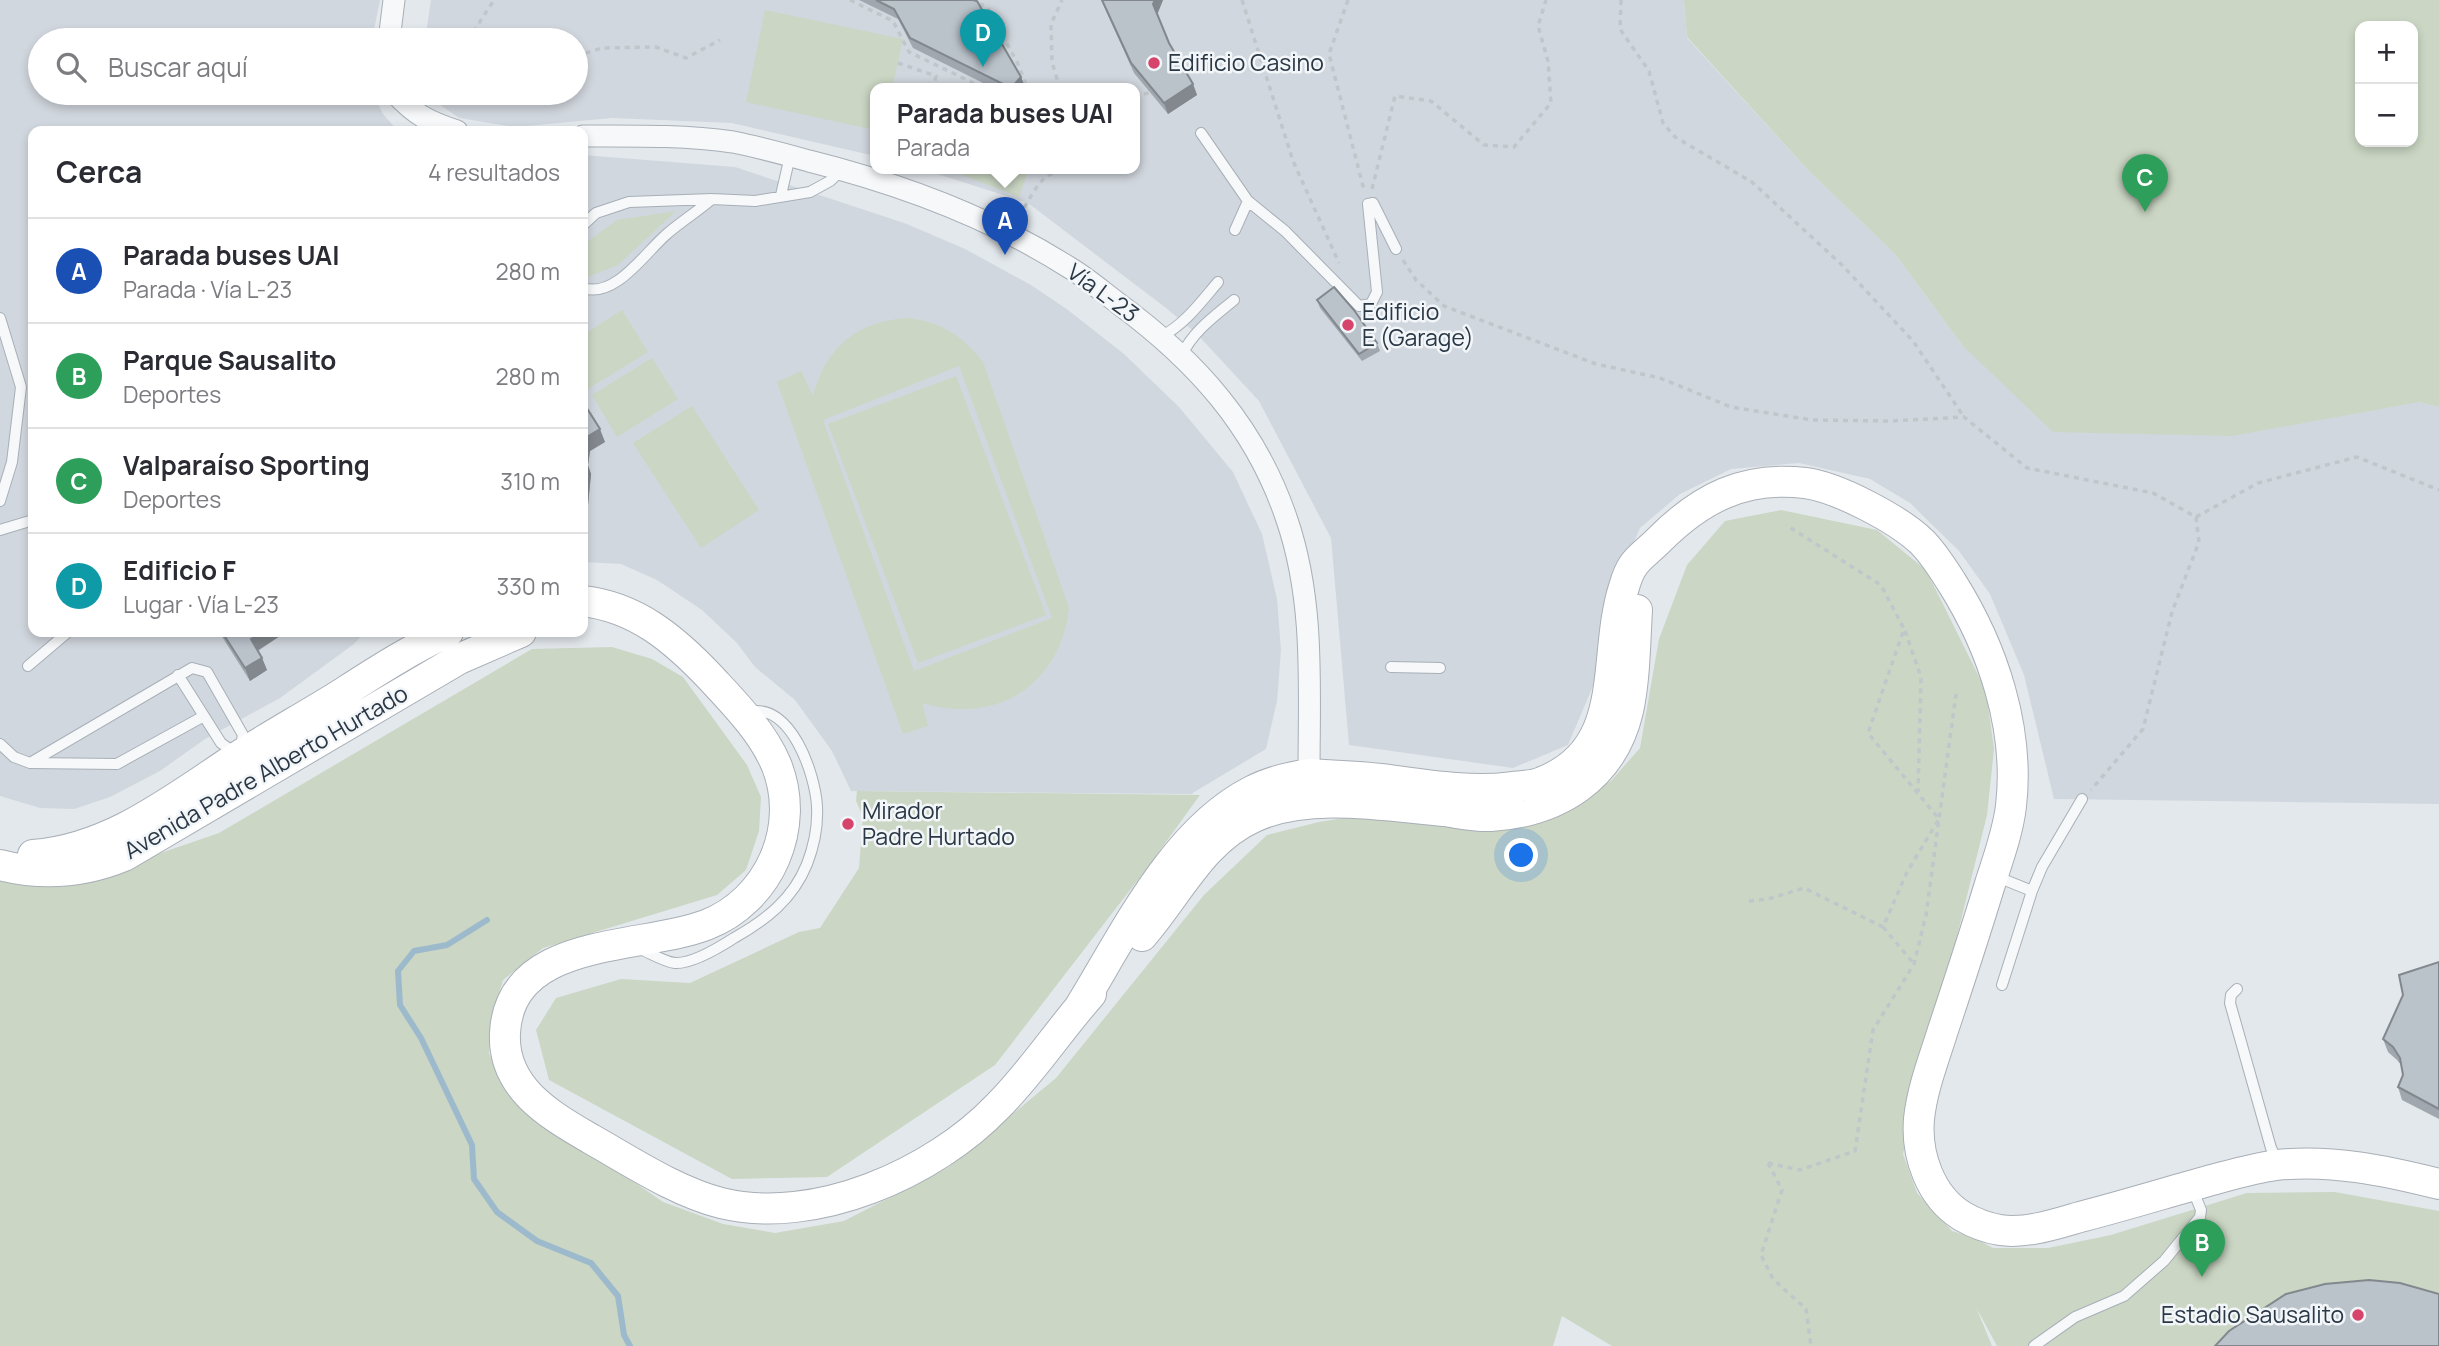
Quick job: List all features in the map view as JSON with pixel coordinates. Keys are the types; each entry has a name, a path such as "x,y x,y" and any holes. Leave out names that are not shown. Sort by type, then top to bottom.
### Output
{"main road":[{"path":"1079,1008 1182,847 1203,826 1252,791 1308,774 1487,790 1539,783 1569,766 1583,754 1594,739 1605,715 1622,590 1634,561 1678,521 1704,503 1732,490 1762,482 1801,483 1842,493 1877,512 1919,539 1939,561 1973,622 1993,670 2010,728 2014,759 2011,811 1929,1074 1919,1118 1919,1144 1926,1171 1940,1197 1956,1213 1976,1224 2004,1231 2042,1227 2279,1165 2331,1165 2376,1170 2439,1184"},
{"path":"588,602 618,608 637,616 691,658 743,713 769,749 782,781 785,799 784,825 771,867 751,895 723,917 690,930 583,951 543,968 521,989 510,1009 505,1046 513,1075 529,1097 572,1128 687,1191 720,1203 781,1208 845,1197 930,1160 961,1139 998,1106 1159,916 1211,846 1255,816 1283,808 1331,803 1382,804 1490,816 1544,807 1579,788 1602,767 1616,743 1628,711 1637,610 1657,542"},
{"path":"588,623 631,627 669,639"},
{"name":"Avenida Padre Alberto Hurtado","path":"0,864 34,872 71,871 107,863 156,839 403,654 438,637"},
{"name":"Avenida Padre Alberto Hurtado","path":"0,853 41,855 90,844 248,768 459,659 510,637"}],"street":[{"path":"390,28 394,0"},
{"path":"406,105 429,122 441,126"},
{"name":"Vía L-23","path":"588,136 668,136 734,143 844,170 910,190 1009,232 1072,269 1162,336 1182,355 1205,378 1244,430 1275,488 1296,550 1308,614 1310,646 1308,774 1306,788 1283,808"},
{"path":"1308,774 1315,791 1331,803"}],"lane":[{"path":"1201,133 1248,201 1285,231 1359,306 1371,304 1377,292 1368,204 1373,203 1396,249"},
{"path":"781,195 790,156"},
{"path":"588,220 596,213 629,202 712,199 755,201 810,192 844,170"},
{"path":"588,288 600,289 611,285 629,272 666,234 712,199"},
{"path":"1235,230 1248,201"},
{"path":"1162,336 1185,320 1218,282"},
{"path":"1182,355 1197,331 1234,299"},
{"path":"0,318 21,387 12,462 0,501"},
{"path":"0,530 28,522"},
{"path":"28,666 62,637"},
{"path":"1391,667 1440,668"},
{"path":"30,763 192,668 207,672 243,735 248,768"},
{"path":"178,675 221,743 248,768"},
{"path":"0,744 14,757 30,763 117,764 204,716"},
{"path":"2002,985 2042,867 2082,799"},
{"path":"1993,875 2032,891"},
{"path":"2237,989 2231,995 2230,1003 2271,1148 2279,1165"},
{"path":"2034,1346 2075,1317 2124,1296 2164,1261 2200,1217 2201,1210 2191,1186"}],"path":[{"path":"476,28 494,0"},
{"path":"850,0 893,21 909,51 974,83"},
{"path":"970,0 987,7 1026,83"},
{"path":"1058,83 1052,62 1051,24 1062,0"},
{"path":"1241,0 1293,161 1339,264"},
{"path":"1348,0 1329,54 1368,204"},
{"path":"1368,204 1395,96 1431,101 1484,145 1514,147 1551,103 1548,61 1538,26 1546,0"},
{"path":"1621,0 1620,29 1649,71 1663,123 1675,136 1752,182 1842,265 1913,341 1964,417 2027,468 2152,493 2196,517"},
{"path":"588,52 602,48 656,47 686,58 720,40"},
{"path":"898,63 936,76 934,83"},
{"path":"1140,95 1149,93"},
{"path":"1009,232 1049,174"},
{"path":"1396,249 1416,280 1444,306 1596,364 1660,378 1731,407 1812,420 1891,421 1964,417"},
{"path":"2196,517 2258,483 2357,457 2439,490"},
{"path":"2082,799 2143,729 2172,612 2199,542 2196,517"},
{"path":"1787,525 1881,585 1904,629 1921,677 1918,794"},
{"path":"1904,629 1868,733 1939,819"},
{"path":"1811,1346 1806,1309 1773,1279 1761,1255 1782,1190 1768,1163 1800,1170 1855,1151 1873,1030 1914,964 1926,915 1956,694"},
{"path":"1883,927 1908,873 1939,819"},
{"path":"1749,901 1768,899 1804,888 1883,927 1914,964"}],"shaded area":[{"path":"0,0 380,0 374,28 28,28 28,105 379,105 394,126 28,126 28,637 360,637 280,698 205,739 160,771 110,797 74,809 40,808 0,796"},
{"path":"431,0 1684,0 1687,38 1809,171 1895,254 1963,346 2419,402 2439,407 2439,804 2054,799 2024,675 1990,594 1959,551 1910,503 1870,479 1799,463 1731,469 1680,494 1640,528 1611,595 1593,686 1568,745 1513,768 1349,745 1331,538 1259,401 1196,333 1028,203 938,174 1140,174 1140,83 870,83 870,155 732,123 612,118 509,126 459,118 440,105 588,105 588,28 427,28"},
{"path":"588,155 735,167 907,224 965,249 1031,285 1068,310 1124,354 1179,407 1233,472 1262,534 1277,599 1281,650 1277,701 1266,749 1191,794 851,791 832,751 795,700 755,667 737,643 702,610 657,580 621,564 588,562"}],"green space":[{"path":"1684,0 2439,0 2439,407 2419,402 2232,436 2053,432 1963,346 1895,254 1809,171 1687,37"},
{"path":"765,10 903,39 893,83 870,83 870,129 746,102"},
{"path":"960,174 1027,174 1019,197"},
{"path":"676,211 618,265 588,277 588,241 617,220"},
{"path":"622,310 648,352 588,389 588,332"},
{"path":"908,318 941,327 959,338 983,362 1069,608 1063,635 1053,659 1038,678 1020,693 999,703 975,708 949,708 922,703 928,726 903,734 777,382 801,371 813,396 826,364 846,340 859,331 890,320","holes":["959,366 1052,618 914,671 823,420"]},
{"path":"652,358 678,399 617,437 592,395"},
{"path":"956,376 1046,615 918,663 828,424"},
{"path":"692,406 759,510 701,548 633,443"},
{"path":"1781,510 1877,530 1926,570 1986,691 1994,749 1987,815 1903,1154 1917,1193 1952,1231 1993,1248 2048,1248 2111,1235 2247,1193 2335,1192 2439,1211 2439,1346 1997,1346 1976,1307 1992,1346 1612,1346 1562,1316 1553,1346 0,1346 0,879 62,887 219,833 532,649 612,647 652,659 683,677 747,765 761,797 759,831 746,870 717,895 543,948 503,980 491,1021 489,1054 517,1102 663,1202 723,1224 775,1233 844,1221 949,1167 1056,1078 1204,895 1267,835 1319,822 1382,812 1557,812 1611,781 1640,748 1659,639 1687,565 1725,521"},
{"path":"857,791 1200,795 995,1065 827,1177 732,1179 549,1080 536,1030 556,998 621,979 690,983 799,932 820,928 859,868 863,816 856,801"}],"building":[{"path":"876,0 977,1 1021,77 1016,83 1001,83 910,38 894,9"},
{"name":"Edificio Casino","path":"1102,0 1155,0 1153,4 1169,43 1193,84 1164,103 1131,63"},
{"name":"Edificio E (Garage)","path":"1334,287 1377,343 1359,354 1317,300"},
{"path":"588,410 600,429 588,436"},
{"path":"225,637 254,637 251,639 262,658 245,668"},
{"path":"2439,962 2439,1109 2398,1087 2403,1075 2400,1058 2393,1047 2383,1039 2403,995 2399,975"},
{"name":"Estadio Sausalito","path":"2369,1280 2400,1283 2439,1294 2439,1346 2215,1346 2229,1331 2286,1294 2325,1284"}],"waterway":[{"path":"487,920 447,945 414,951 398,971 400,1005 421,1038 472,1145 474,1179 497,1212 537,1241 591,1263 618,1296 624,1335 630,1346"}],"place":[{"name":"Edificio Casino","path":"1154,63"},
{"name":"Edificio F","path":"983,67"},
{"name":"Valparaíso Sporting","path":"2145,212"},
{"name":"Parada buses UAI","path":"1005,255"},
{"name":"Edificio E (Garage)","path":"1348,325"},
{"name":"Mirador Padre Hurtado","path":"848,824"},
{"name":"Parque Sausalito","path":"2202,1277"},
{"name":"Estadio Sausalito","path":"2358,1315"}]}
